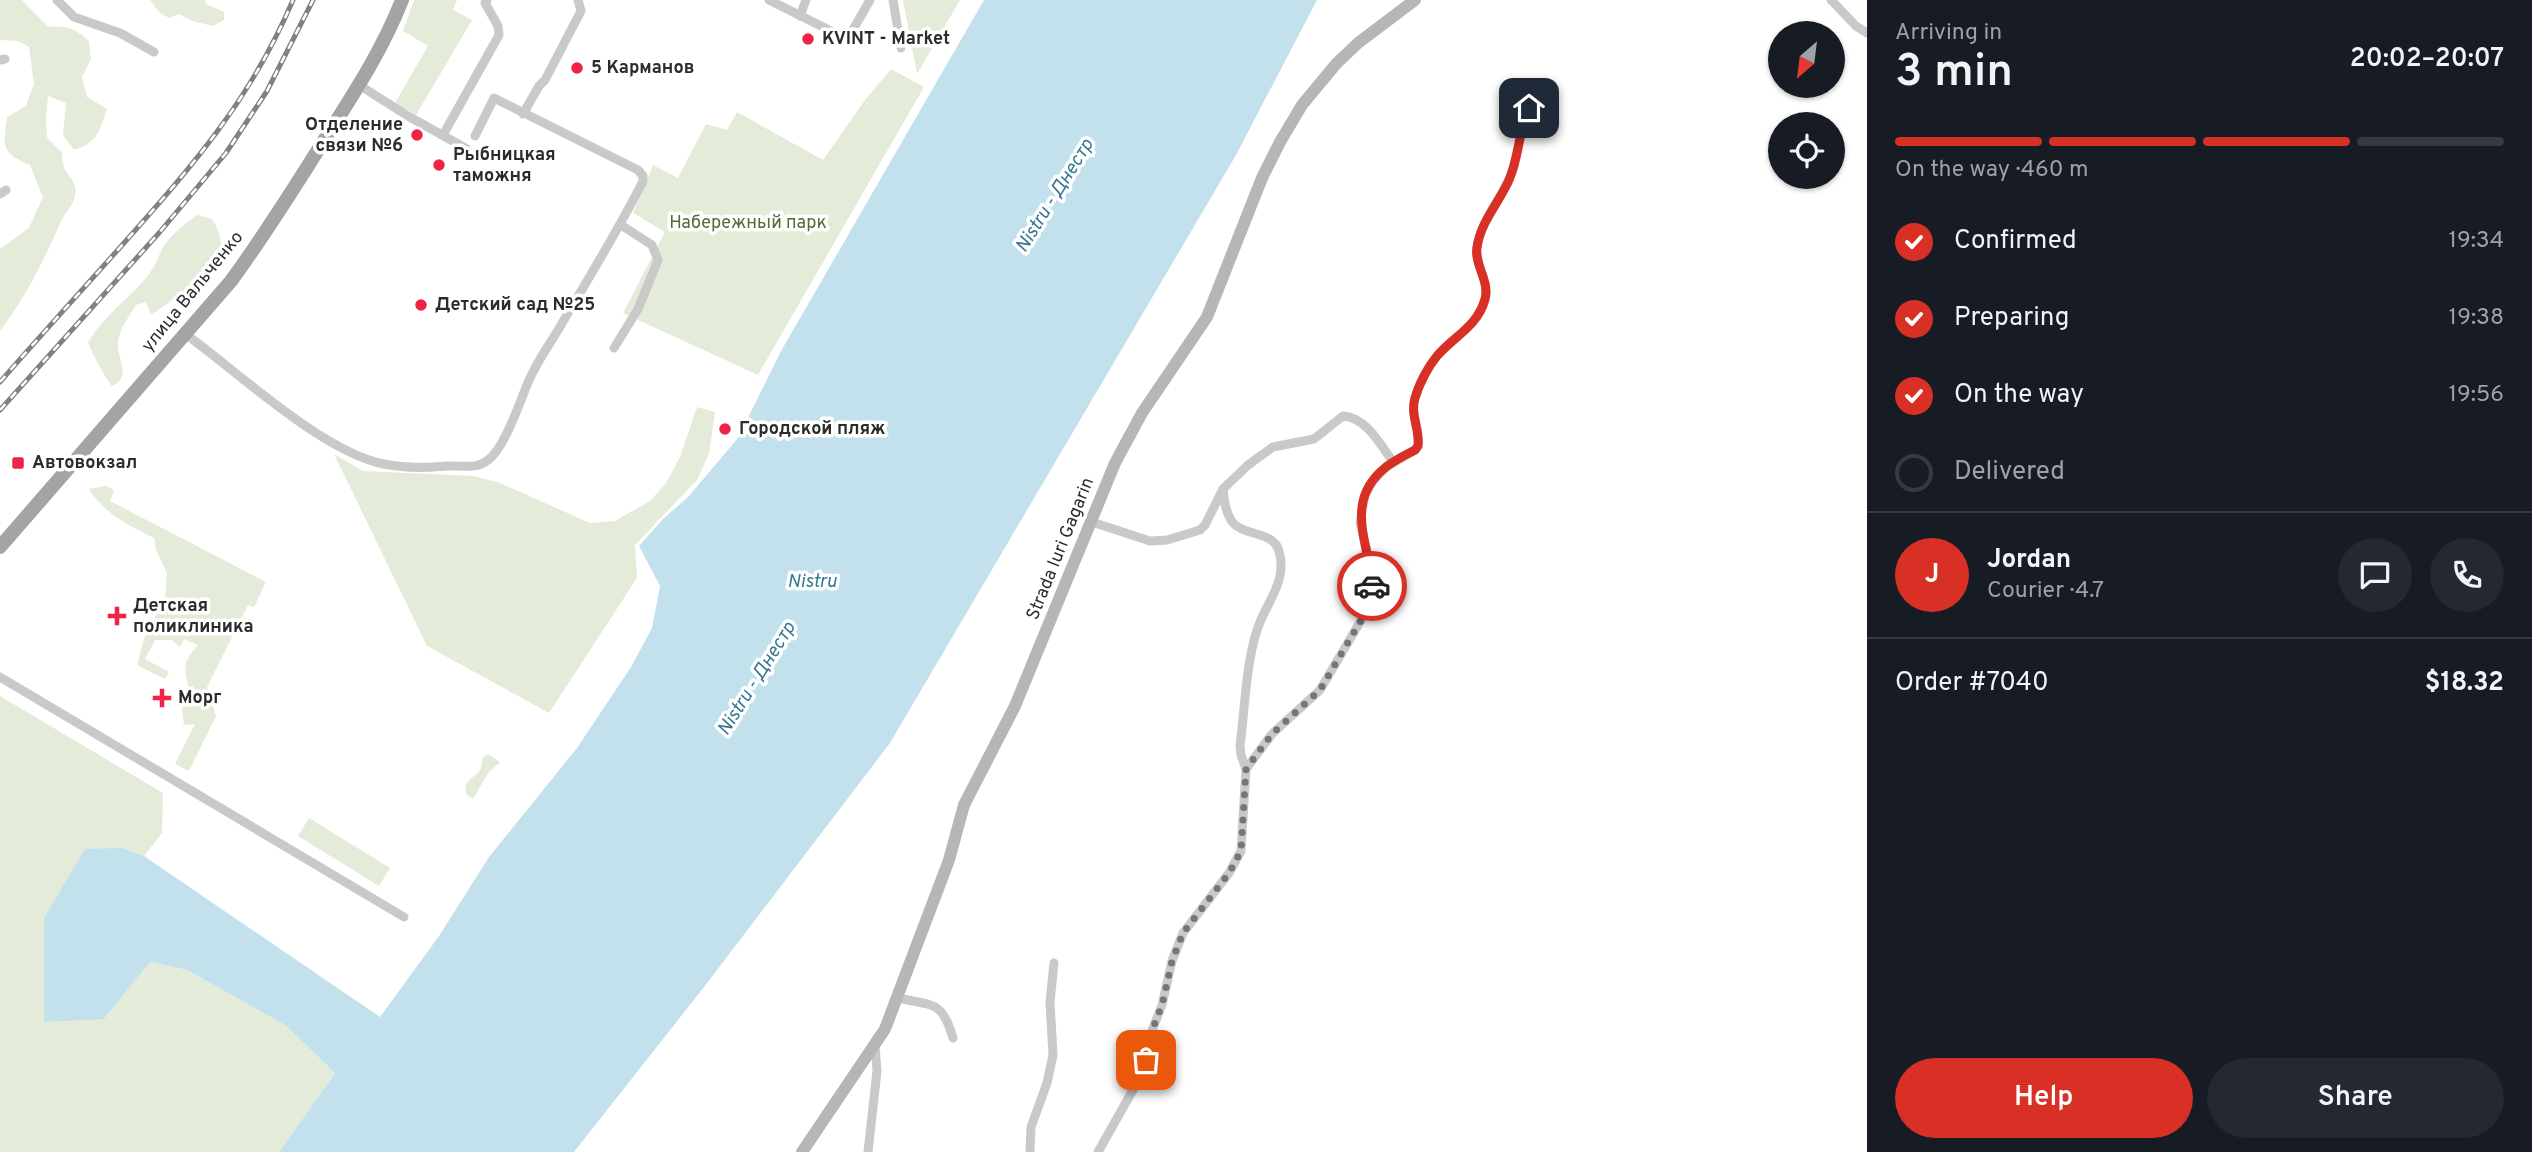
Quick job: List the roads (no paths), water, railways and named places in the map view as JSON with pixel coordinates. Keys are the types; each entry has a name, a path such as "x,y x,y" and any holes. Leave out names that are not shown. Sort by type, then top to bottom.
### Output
{"main road":[{"name":"улица Вальченко","path":"0,547 231,281 359,85 402,0"},
{"name":"Strada Iuri Gagarin","path":"802,1152 885,1029 949,860 964,806 1015,706 1115,463 1134,425 1207,317 1262,178 1289,125 1302,105 1350,50 1415,0"}],"street":[{"path":"57,0 74,17 120,33 154,52"},
{"path":"443,135 499,35 498,26 485,3 487,0"},
{"path":"523,114 545,80 581,11 578,0"},
{"path":"800,16 806,0"},
{"path":"774,1 847,38 870,0"},
{"path":"893,0 901,48"},
{"path":"1831,0 1856,26 1867,33"},
{"path":"359,85 467,149"},
{"path":"184,333 294,417 362,458 386,465 474,467 490,460 516,414 528,382 621,225 643,176 638,170 494,98 475,136"},
{"path":"1246,769 1272,734 1320,690 1363,617 1372,585 1360,514 1365,495 1373,481 1393,462 1418,446 1413,408 1417,392 1436,356 1474,321 1485,300 1486,286 1478,262 1477,249 1486,220 1509,180 1526,115 1529,108 1537,102"},
{"path":"614,348 638,309 658,260 652,245 621,225"},
{"path":"1092,522 1140,539 1167,540 1203,528 1223,489 1248,465 1273,447 1314,439 1343,416 1361,421 1393,462"},
{"path":"1098,1152 1142,1074 1150,1035 1162,1005 1172,961 1190,923 1241,851 1246,769 1240,746 1249,674 1257,629 1279,583 1279,552 1272,541 1236,527 1227,512 1223,489"},
{"path":"0,677 404,917"},
{"path":"1030,1152 1031,1127 1047,1083 1053,1055 1049,1002 1054,963"},
{"path":"898,998 939,1008 947,1018 953,1038"},
{"path":"868,1152 877,1071 875,1045"}],"water":[{"name":"Nistru","path":"984,0 1317,0 1236,155 890,743 574,1152 279,1152 335,1073 285,1025 187,970 150,962 104,1019 44,1022 44,918 85,849 123,848 144,856 380,1017 439,936 489,857 577,748 631,667 652,628 660,586 639,546 663,519 689,496 738,438 781,351"}],"railway":[{"path":"0,382 197,158 240,100 259,69 293,0"},
{"path":"0,410 159,233 226,153 267,91 313,0"}],"place":[{"name":"KVINT - Market","path":"808,39"},
{"name":"5 Карманов","path":"577,68"},
{"name":"Отделение связи №6","path":"417,135"},
{"name":"Рыбницкая таможня","path":"439,165"},
{"name":"Детский сад №25","path":"421,305"},
{"name":"Городской пляж","path":"725,429"},
{"name":"Автовокзал","path":"18,463"},
{"name":"Детская поликлиника","path":"117,616"},
{"name":"Морг","path":"162,698"}],"water label":[{"name":"Nistru - Днестр","path":"1055,196"},
{"name":"Nistru - Днестр","path":"757,679"}],"park label":[{"name":"Набережный парк","path":"748,223"}]}
